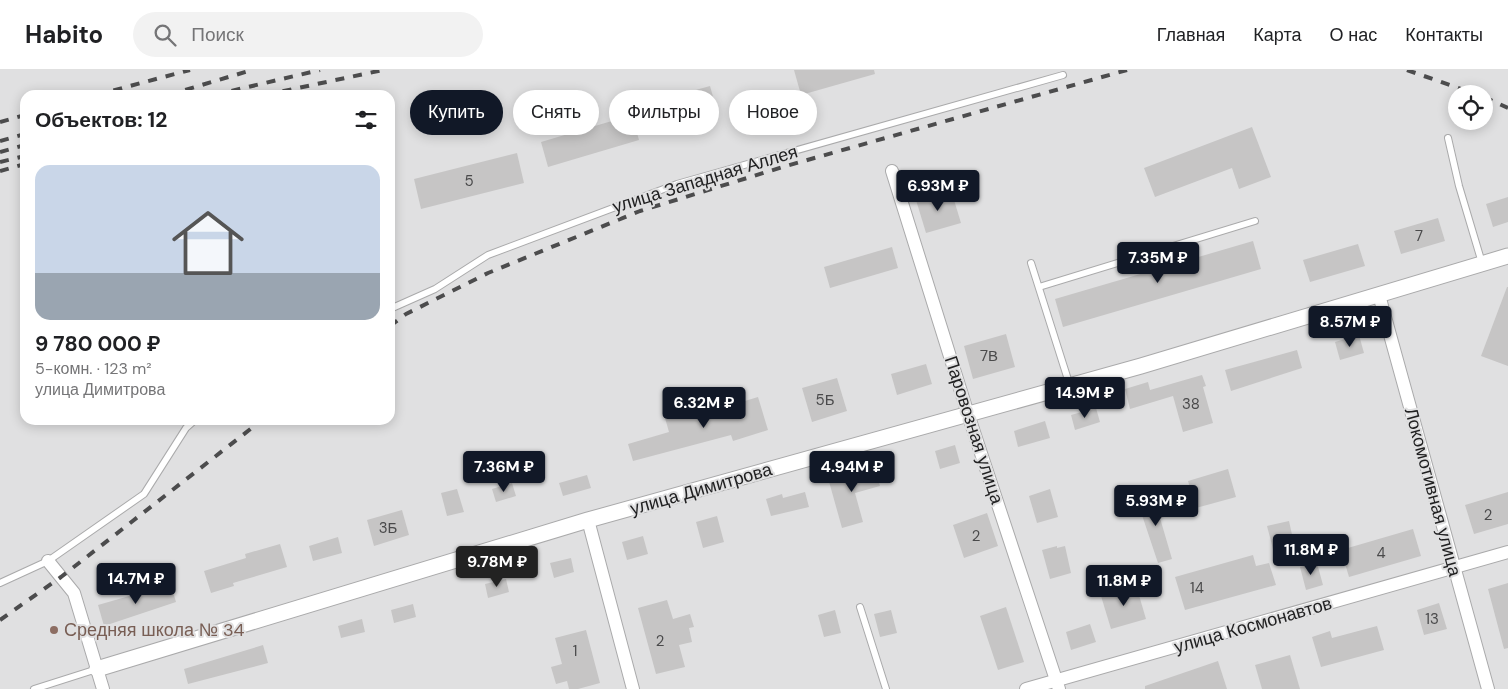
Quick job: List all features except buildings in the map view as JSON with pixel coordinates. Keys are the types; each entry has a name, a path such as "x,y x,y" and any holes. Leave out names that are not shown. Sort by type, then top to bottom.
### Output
{"street":[{"name":"Паровозная улица","path":"892,171 968,414 1058,685"},
{"name":"улица Димитрова","path":"97,669 588,520 1070,386 1508,256"},
{"name":"Локомотивная улица","path":"1379,295 1488,689"},
{"path":"588,520 633,689"},
{"name":"улица Космонавтов","path":"1026,689 1058,685 1508,552"},
{"path":"48,561 74,593 103,689"}],"lane":[{"name":"улица Западная Аллея","path":"395,307 436,289 488,254 677,184 1063,75"},
{"path":"1448,138 1458,186 1482,263"},
{"path":"1039,287 1255,221"},
{"path":"1031,263 1070,386"},
{"path":"0,583 48,561 144,494 189,425"},
{"path":"860,607 886,689"},
{"path":"34,689 97,669"}],"railway":[{"path":"115,90 190,70"},
{"path":"185,90 252,70"},
{"path":"235,90 320,70"},
{"path":"289,90 383,70"},
{"path":"395,322 406,314 488,273 640,211 786,166 1127,70"},
{"path":"1407,70 1450,85"},
{"path":"1493,101 1508,108"},
{"path":"0,122 20,116"},
{"path":"0,141 20,135"},
{"path":"0,152 20,146"},
{"path":"0,162 20,157"},
{"path":"0,171 20,165"},
{"path":"0,620 61,577 256,425"}],"place":[{"name":"Средняя школа № 34","path":"54,630"}]}
